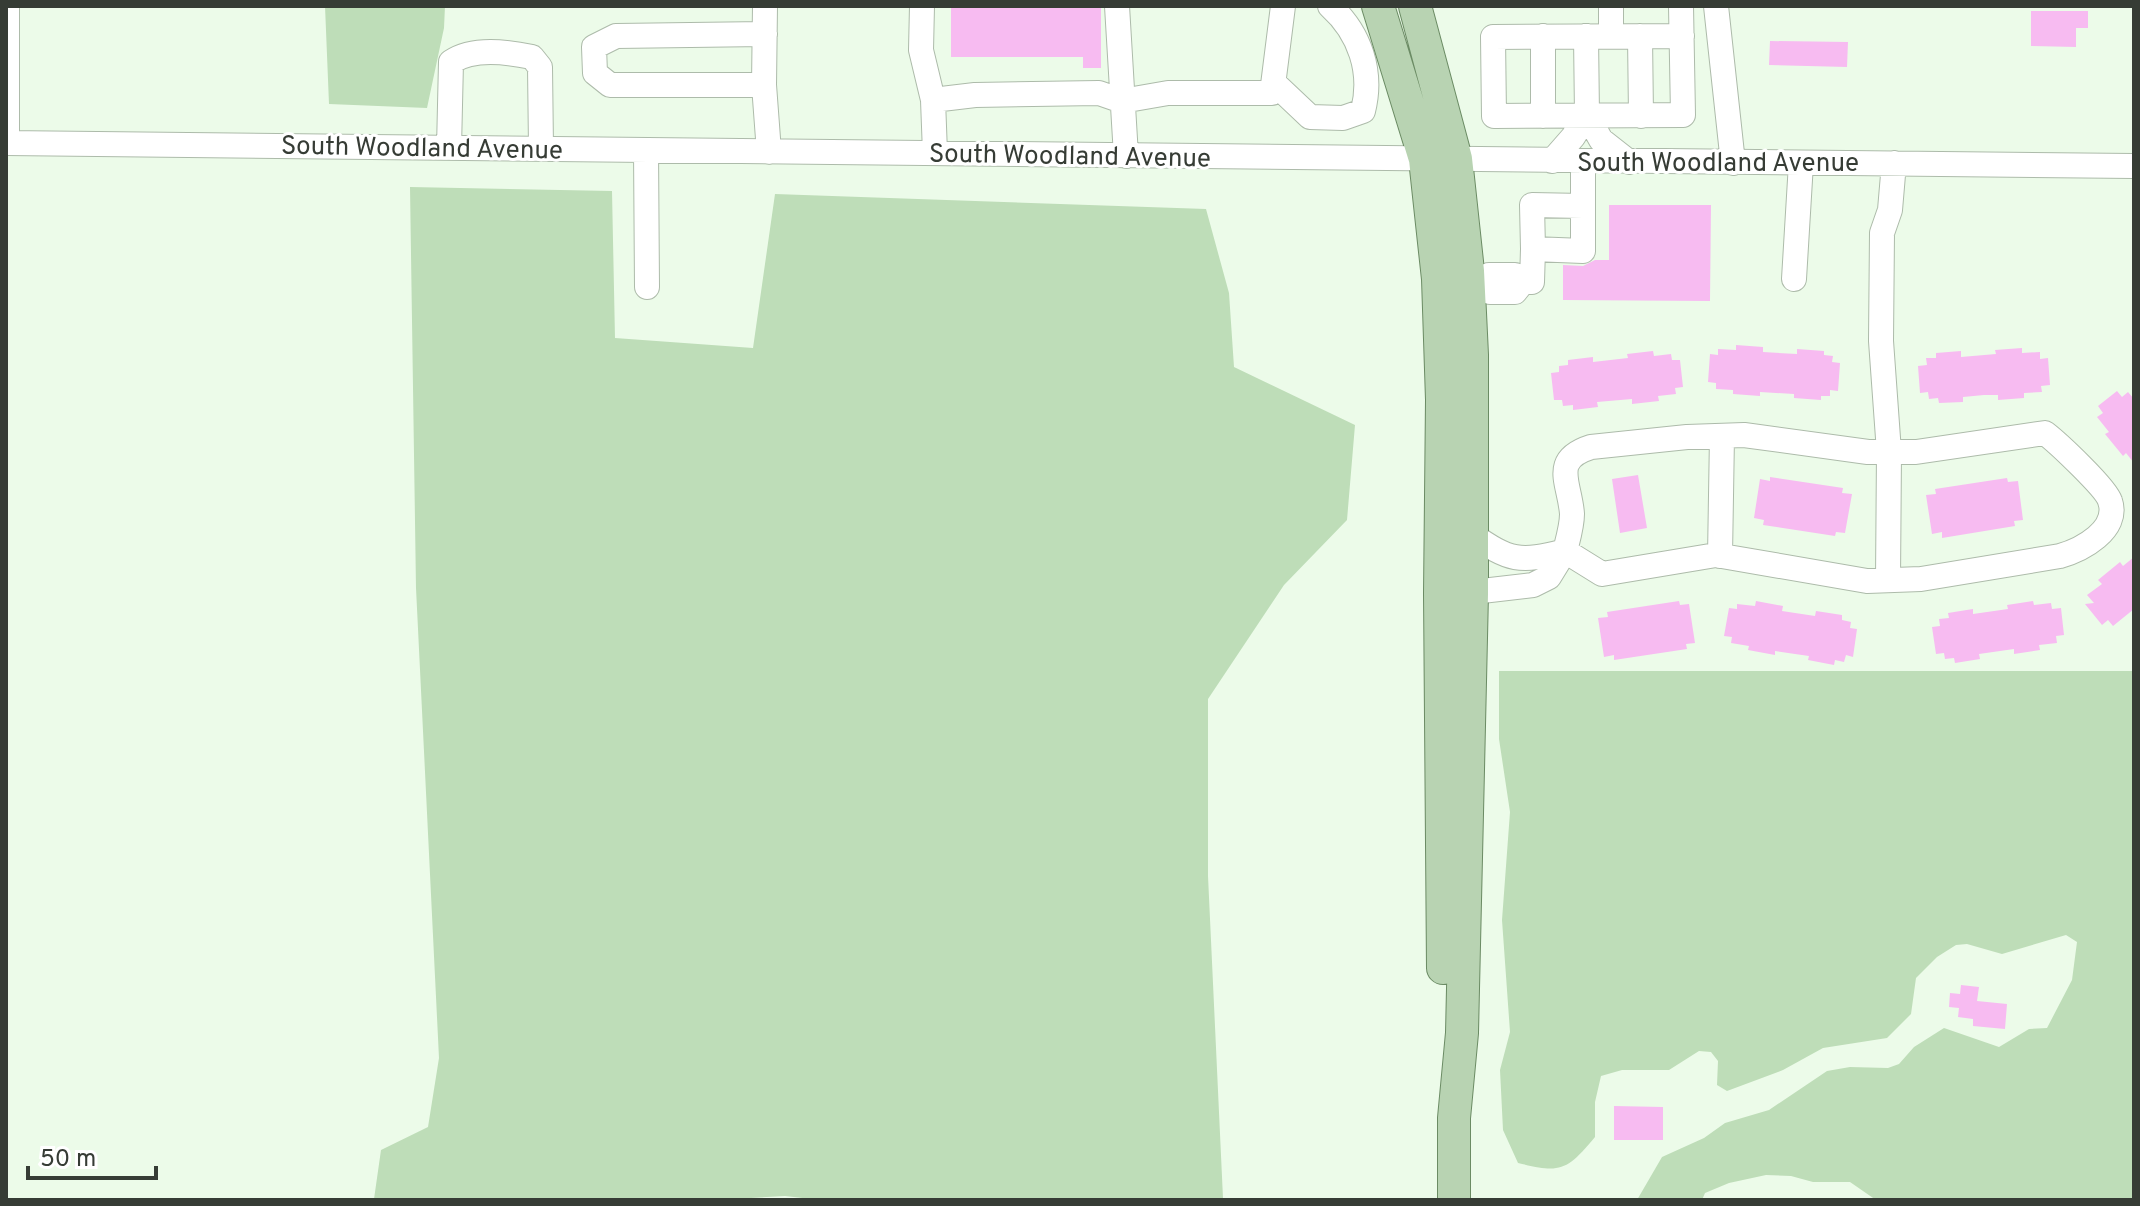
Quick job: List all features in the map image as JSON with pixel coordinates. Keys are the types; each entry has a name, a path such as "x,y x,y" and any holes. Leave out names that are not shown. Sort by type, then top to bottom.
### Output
{"main road":[{"path":"1378,6 1440,159 1476,284 1472,355 1472,594 1462,1033 1454,1118 1454,1200"},
{"path":"1415,6 1440,159 1438,294 1442,400 1443,1028 1454,1118"}],"street":[{"path":"6,143 7,6"},
{"path":"765,6 764,85 769,152"},
{"path":"922,6 921,50 933,100 935,153"},
{"path":"1117,6 1126,156"},
{"path":"933,100 975,95 1099,93 1122,101 1168,93 1272,93 1283,6"},
{"path":"1274,83 1310,117 1343,118 1363,111 1368,89 1360,48 1347,22 1330,6"},
{"path":"1611,6 1611,36"},
{"path":"1681,6 1682,36 1683,115 1494,116 1493,37 1682,36"},
{"path":"1716,6 1733,163"},
{"path":"764,85 610,85 595,73 594,47 616,36 765,34"},
{"path":"1543,36 1543,116"},
{"path":"1586,36 1587,115 1601,140 1629,162"},
{"path":"1640,36 1641,116"},
{"path":"449,148 451,62 462,55 479,53 532,57 540,67 541,148"},
{"path":"1552,161 1587,115"},
{"name":"South Woodland Avenue","path":"6,143 2134,166"},
{"path":"646,150 647,287"},
{"path":"1533,249 1583,251 1583,161"},
{"path":"1794,279 1801,163"},
{"path":"1888,579 1889,452 1881,341 1882,233 1890,210 1894,163"},
{"path":"1476,284 1489,275 1515,275 1523,282 1532,282 1532,205 1583,206"},
{"path":"1440,594 1472,594 1533,585 1549,577 1565,551 1572,515 1565,474 1567,461 1577,452 1591,447 1722,436 1776,438 1868,452 1916,452 2045,433 2059,443 2110,500 2111,514 2103,532 2076,551 2060,556 1921,579 1867,581 1720,556 1602,574 1565,551 1517,559 1500,554 1471,534"},
{"path":"1720,556 1722,436"}],"green space":[{"path":"325,6 445,6 444,28 427,108 329,104"},
{"path":"410,187 612,191 615,338 753,348 775,194 1206,209 1229,293 1234,367 1355,425 1347,520 1284,585 1208,699 1208,876 1223,1198 820,1200 785,1196 716,1200 374,1199 381,1150 428,1127 439,1058 416,588"},
{"path":"1499,671 2134,671 2134,1200 1876,1200 1850,1182 1813,1182 1791,1176 1766,1175 1729,1183 1705,1193 1702,1200 1637,1200 1662,1157 1704,1138 1725,1123 1769,1110 1827,1071 1850,1067 1888,1068 1899,1064 1914,1047 1944,1028 1999,1047 2029,1029 2047,1028 2072,980 2077,942 2066,935 2002,954 1967,944 1956,945 1937,957 1916,978 1911,1014 1887,1038 1823,1048 1783,1070 1727,1091 1717,1085 1718,1061 1711,1052 1699,1051 1669,1070 1622,1070 1601,1076 1595,1102 1595,1137 1585,1149 1561,1167 1544,1168 1518,1163 1503,1130 1500,1070 1510,1032 1502,920 1510,812 1499,739"}],"building":[{"path":"951,6 1101,6 1101,68 1083,68 1083,57 951,57"},
{"path":"2031,11 2088,11 2088,28 2076,28 2076,47 2031,46"},
{"path":"1770,41 1848,42 1847,67 1769,65"},
{"path":"1609,205 1711,205 1710,301 1563,300 1563,265 1583,266 1595,260 1609,260"},
{"path":"1736,345 1763,347 1763,352 1797,354 1797,349 1824,351 1824,355 1833,356 1832,362 1840,363 1838,391 1830,390 1830,396 1821,396 1821,400 1794,398 1794,394 1733,394 1733,390 1716,389 1716,383 1708,382 1710,354 1718,355 1718,349 1736,350"},
{"path":"2022,348 2022,353 2040,352 2040,359 2048,358 2050,385 2041,386 2042,392 2024,393 2024,398 1998,400 1998,395 1984,395 1963,397 1963,402 1939,403 1938,398 1929,399 1928,392 1920,393 1918,366 1927,365 1926,358 1936,358 1936,353 1961,351 1961,357"},
{"path":"1653,351 1654,356 1671,354 1672,360 1680,360 1683,387 1675,388 1676,394 1658,396 1659,401 1632,404 1632,399 1597,402 1598,407 1573,410 1573,405 1563,406 1562,400 1554,400 1551,373 1559,372 1559,366 1568,365 1568,360 1593,357 1593,362"},
{"path":"2117,391 2122,397 2128,392 2134,399 2134,463 2126,453 2123,456 2105,434 2109,432 2097,417 2103,413 2098,406"},
{"path":"1638,475 1647,528 1620,533 1612,479"},
{"path":"1770,477 1843,488 1842,493 1852,494 1845,533 1836,532 1835,536 1763,525 1764,520 1754,518 1760,479 1770,481"},
{"path":"2007,478 2008,482 2018,481 2023,520 2014,521 2015,526 1942,538 1942,532 1932,534 1926,495 1936,494 1935,489"},
{"path":"2134,557 2134,609 2113,626 2108,620 2102,625 2085,604 2094,603 2087,595 2102,584 2098,580 2120,562 2123,566"},
{"path":"1679,601 1680,605 1689,604 1695,643 1686,644 1687,649 1614,660 1614,655 1604,657 1598,618 1608,617 1607,612"},
{"path":"1756,601 1783,606 1782,611 1815,616 1816,611 1842,615 1842,620 1851,622 1850,628 1857,629 1853,657 1846,655 1844,662 1835,660 1834,665 1808,660 1809,656 1775,651 1775,655 1731,643 1732,637 1724,636 1729,608 1737,609 1737,604 1755,606"},
{"path":"2033,601 2034,605 2051,603 2052,609 2061,608 2064,635 2056,636 2057,643 2039,645 2040,650 2014,654 2014,649 1979,654 1980,659 1955,663 1954,658 1945,659 1944,653 1936,654 1932,627 1940,626 1939,619 1949,618 1948,613 1973,609 1973,614 2008,609 2007,605"},
{"path":"1961,985 1979,987 1977,1001 2007,1004 2005,1029 1973,1026 1973,1019 1958,1017 1959,1008 1949,1007 1950,993 1960,994"},
{"path":"1614,1106 1663,1107 1663,1140 1614,1140"}]}
